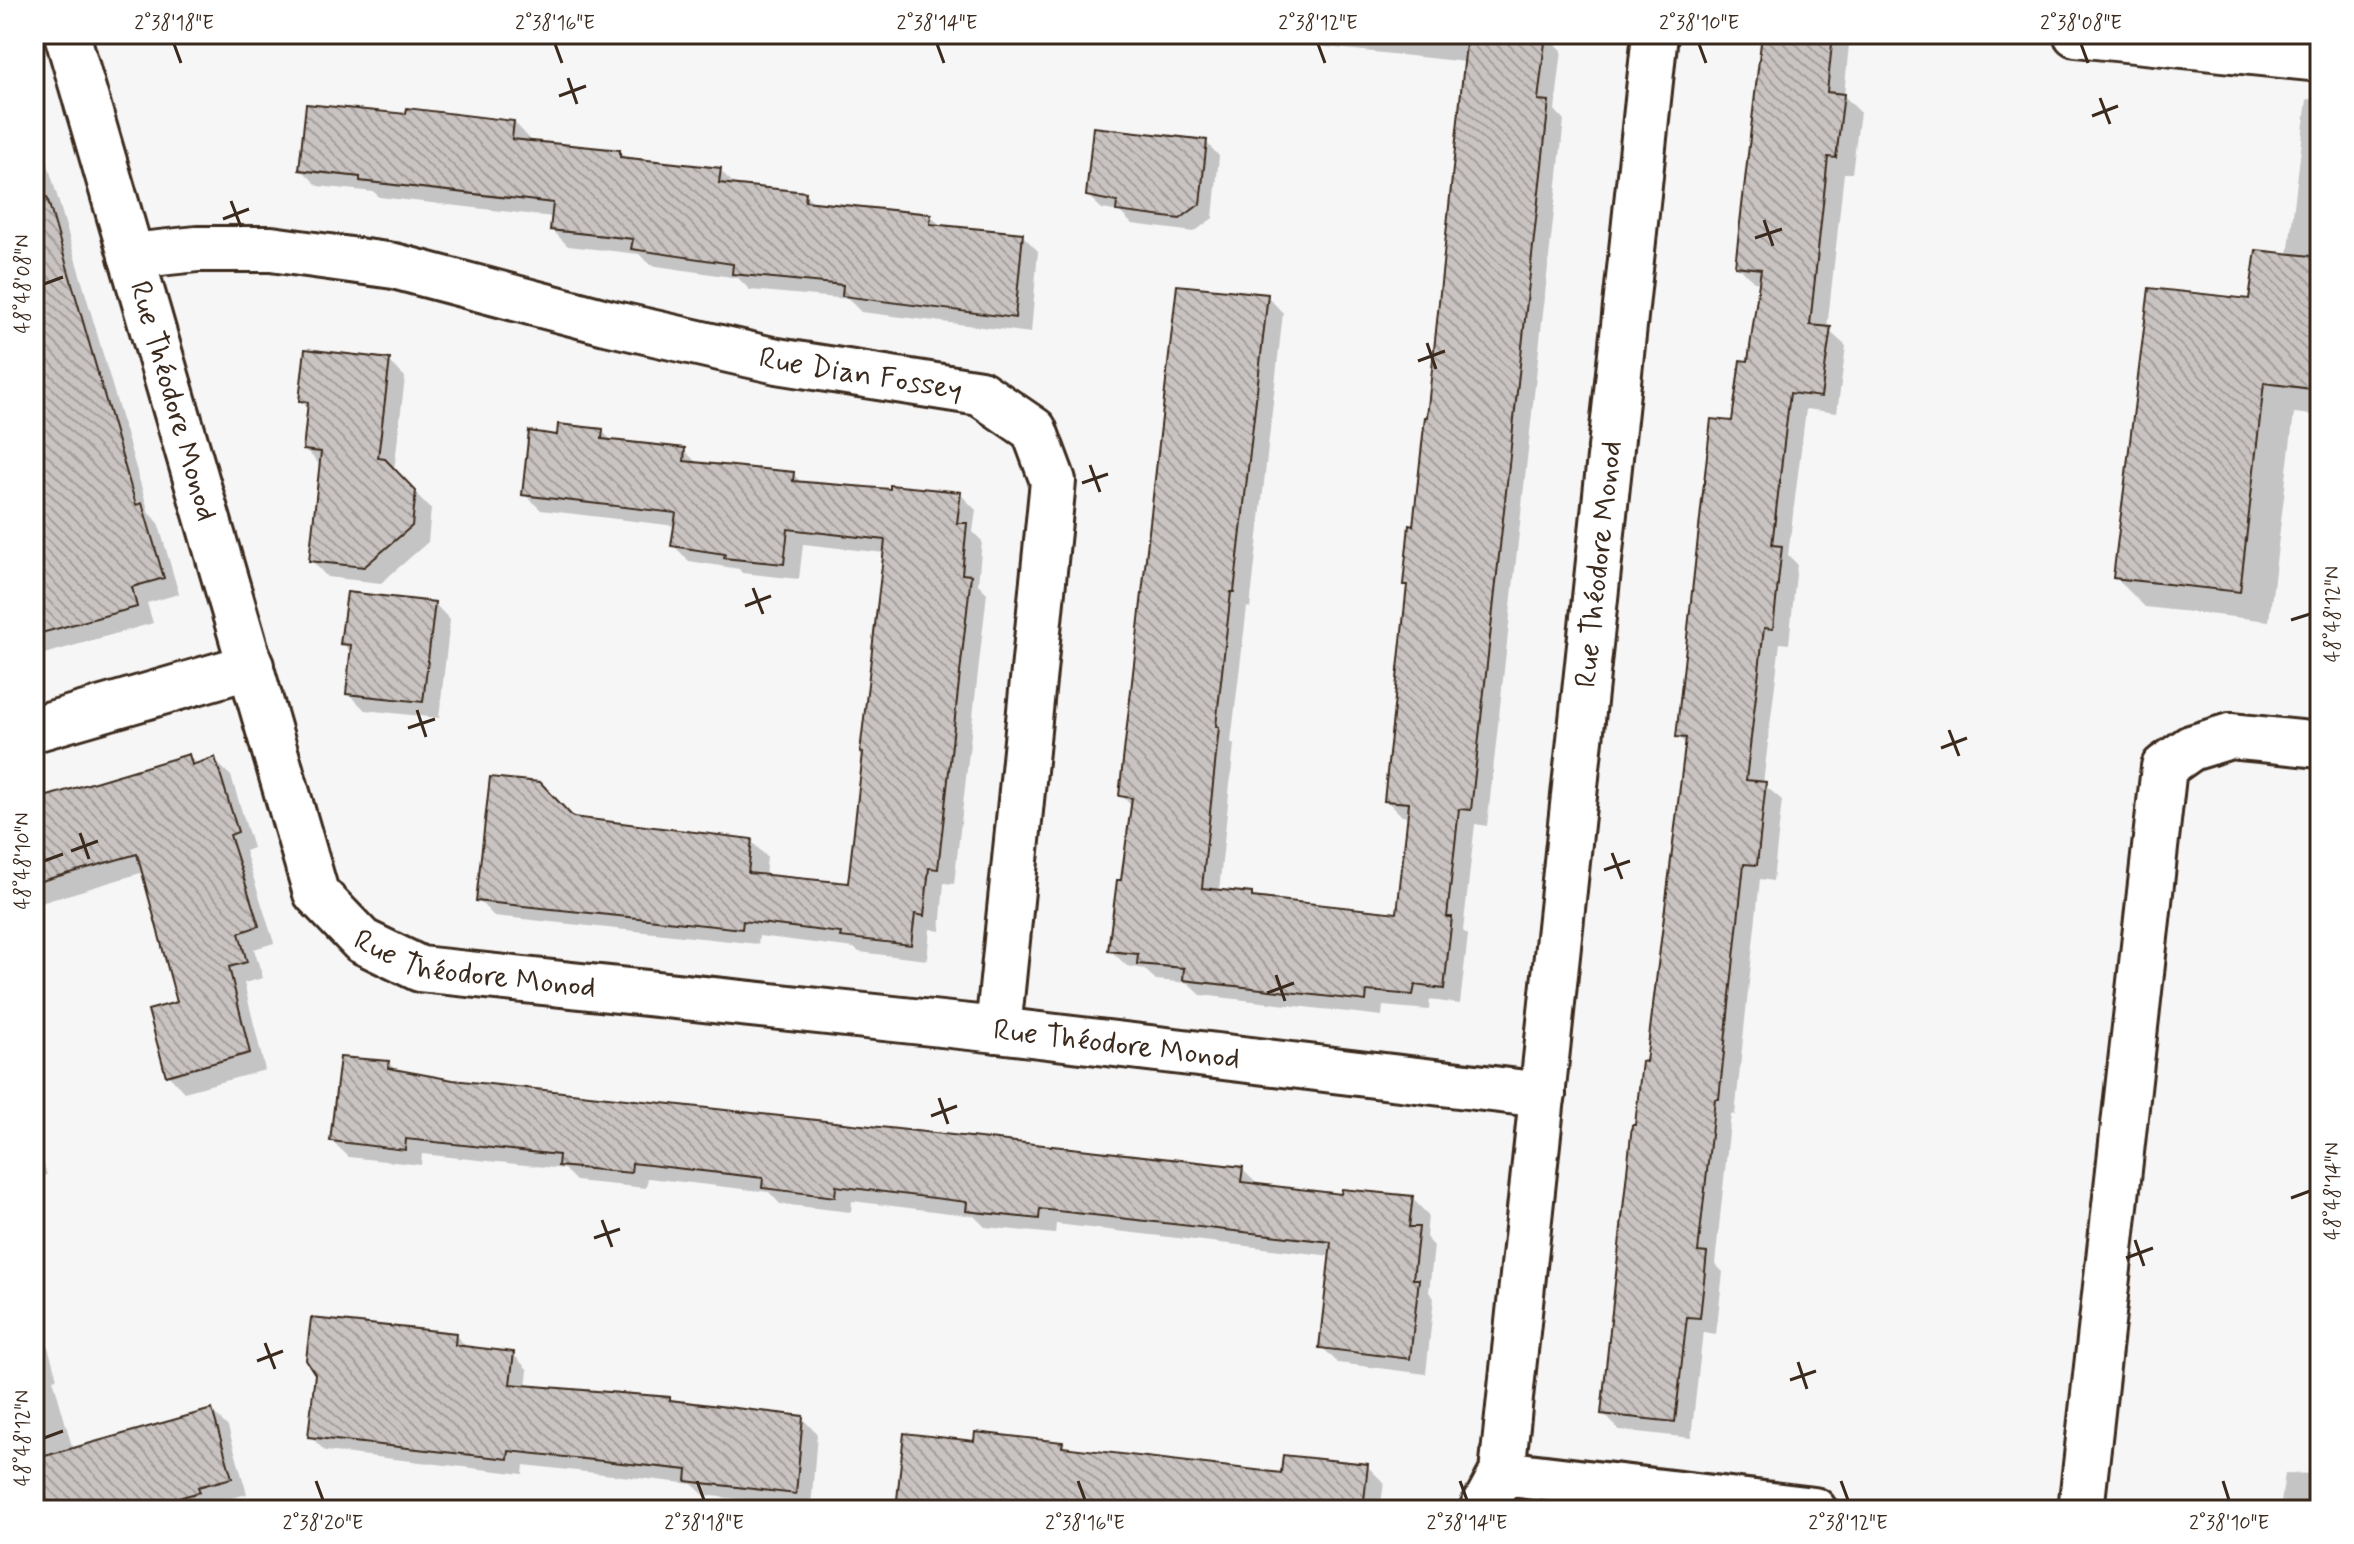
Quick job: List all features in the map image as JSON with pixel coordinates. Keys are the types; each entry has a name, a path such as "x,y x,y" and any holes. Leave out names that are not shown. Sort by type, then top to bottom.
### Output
{"street":[{"name":"Rue Théodore Monod","path":"67,34 316,893 362,941 420,969 998,1030 1543,1095"},
{"name":"Rue Théodore Monod","path":"1492,1492 1543,1095 1655,34"},
{"path":"2076,34 2320,59"},
{"name":"Rue Dian Fossey","path":"131,256 197,249 271,249 394,266 606,322 777,361 980,393 1034,430 1053,481 998,1030"},
{"path":"34,729 251,666"},
{"path":"2081,1510 2164,767 2191,748 2230,736 2320,745"},
{"path":"1492,1492 1814,1510"}],"building":[{"path":"1467,34 1546,34 1538,100 1549,101 1471,810 1459,809 1447,917 1452,917 1444,989 1415,985 1413,995 1367,991 1366,1001 1183,980 1184,968 1137,964 1138,954 1108,951 1132,798 1119,796 1177,285 1268,294 1216,726 1219,727 1202,888 1252,893 1252,897 1397,913 1409,803 1384,801 1407,585 1403,585 1409,525 1413,526 1427,417"},
{"path":"1762,34 1833,34 1827,92 1844,94 1836,158 1828,157 1810,325 1831,327 1821,397 1790,393 1772,545 1782,546 1773,629 1764,628 1746,780 1766,782 1757,865 1744,864 1719,1099 1715,1099 1698,1252 1707,1253 1700,1318 1687,1317 1675,1422 1601,1414 1632,1125 1635,1125 1642,1061 1646,1062 1686,738 1676,737 1711,419 1732,421 1740,360 1748,361 1761,269 1735,266"},
{"path":"306,104 406,114 407,108 514,121 512,139 620,150 620,157 721,168 719,183 806,192 805,201 931,214 930,224 1023,233 1015,318 842,296 843,285 732,274 733,264 631,249 633,239 550,230 553,203 360,181 360,177 299,170"},
{"path":"1093,127 1207,140 1200,204 1180,219 1116,211 1117,202 1086,196"},
{"path":"47,197 136,505 142,503 164,578 132,587 137,607 34,635 34,199"},
{"path":"2256,250 2320,257 2320,390 2264,383 2240,592 2113,578 2149,288 2249,299"},
{"path":"305,349 390,359 378,458 385,459 416,491 412,526 364,567 309,561 321,452 303,450 308,402 299,401"},
{"path":"558,424 603,429 602,439 685,448 684,461 794,472 793,481 961,492 957,523 967,523 962,574 971,575 938,869 929,868 924,916 915,914 911,945 743,921 742,929 476,901 490,777 540,782 573,817 752,839 748,873 848,883 885,540 788,529 784,564 724,558 725,554 671,546 676,513 522,495 529,431 557,435"},
{"path":"347,592 435,602 423,702 346,694 351,645 340,644"},
{"path":"189,754 192,765 215,757 238,832 230,835 259,926 239,933 247,962 229,967 250,1053 166,1076 148,1010 177,1002 137,854 34,883 34,800"},
{"path":"340,1057 389,1061 388,1068 453,1080 1243,1167 1241,1182 1341,1194 1342,1189 1413,1196 1409,1227 1419,1227 1413,1279 1419,1279 1410,1359 1319,1348 1331,1242 1040,1209 1039,1219 966,1211 967,1202 836,1186 835,1197 762,1188 763,1178 632,1163 631,1173 558,1166 559,1155 406,1139 405,1150 330,1141"},
{"path":"311,1318 456,1333 455,1345 514,1352 510,1384 670,1397 670,1400 803,1416 796,1494 686,1481 687,1470 509,1451 508,1459 308,1437 315,1374 306,1360"},
{"path":"212,1409 232,1478 198,1487 200,1492 135,1510 34,1510 34,1459"},
{"path":"975,1432 1063,1442 1062,1447 1281,1473 1283,1455 1368,1464 1363,1510 938,1510 939,1505 897,1500 904,1433 974,1441"}]}
